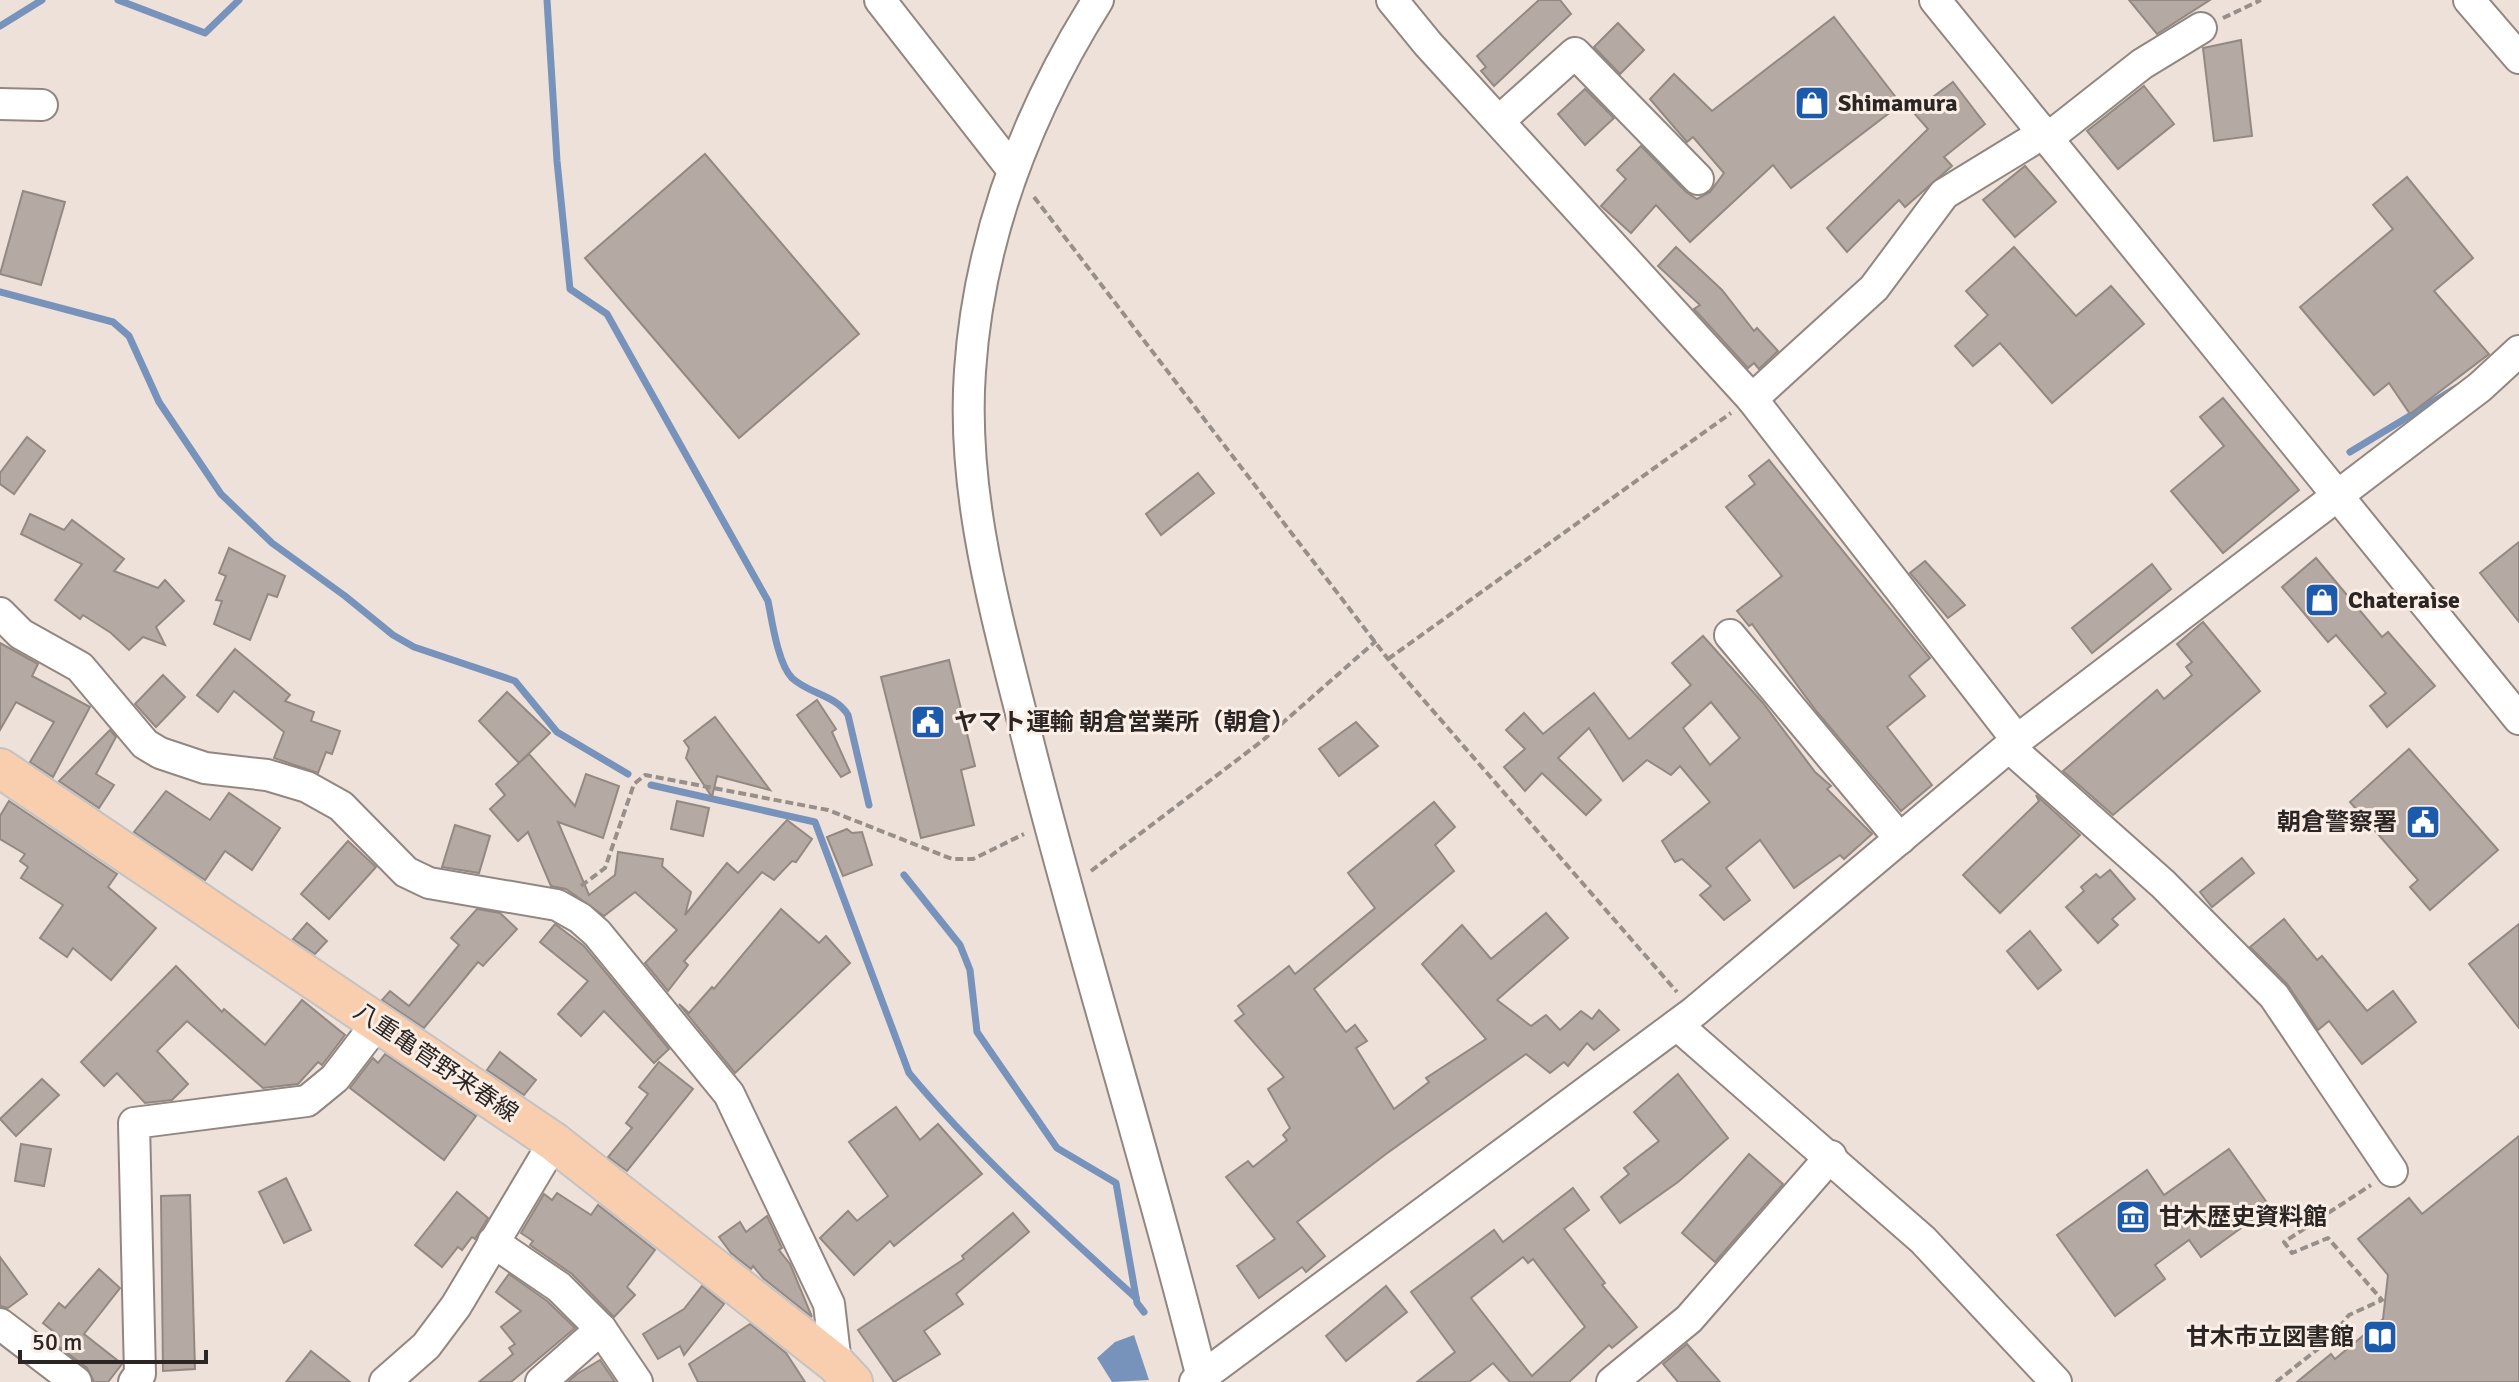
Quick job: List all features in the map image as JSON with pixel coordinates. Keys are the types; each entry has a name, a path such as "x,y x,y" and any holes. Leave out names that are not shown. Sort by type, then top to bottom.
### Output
{"main road":[{"name":"八重亀菅野来春線","path":"0,768 554,1142 844,1373"}],"street":[{"path":"880,0 1012,169"},
{"path":"1098,0 1042,98 1012,169 978,295 969,417 976,515 1048,820 1200,1380 1686,1018 2013,743 2480,387 2519,351"},
{"path":"1392,0 1752,399 2013,743 2163,884 2274,996 2392,1171"},
{"path":"1935,0 2519,719"},
{"path":"2469,0 2519,58"},
{"path":"1752,399 1874,288 1944,194 2045,134 2142,64 2201,28"},
{"path":"1499,121 1575,53 1698,179"},
{"path":"0,104 42,105"},
{"path":"0,613 21,634 80,667 145,744 160,753 205,768 267,775 307,787 341,806 406,872 429,883 557,905 597,933 729,1094 829,1304 844,1373"},
{"path":"1730,635 1900,839"},
{"path":"1686,1018 1923,1240 2056,1382"},
{"path":"134,1382 140,1374 134,1123 307,1101 335,1078 378,1022"},
{"path":"385,1382 426,1346 456,1306 554,1142"},
{"path":"1627,1377 1689,1319 1831,1156"},
{"path":"493,1242 559,1287 601,1329 637,1382"},
{"path":"0,1324 76,1382"},
{"path":"541,1382 601,1329"}],"path":[{"path":"2201,28 2261,0"},
{"path":"1012,169 1388,659 1686,1018"},
{"path":"1388,659 1752,399"},
{"path":"1068,889 1262,741 1376,641"},
{"path":"557,905 605,868 634,784 645,775 828,810 952,859 973,859 1000,848 1048,820"},
{"path":"2276,1382 2328,1341 2349,1315 2382,1300 2328,1238 2292,1253 2284,1242 2392,1171"}],"water":[{"path":"1134,1335 1149,1380 1112,1382 1097,1358 1115,1342"}],"building":[{"path":"1539,0 1560,0 1571,14 1494,86 1481,71 1486,67 1477,56"},
{"path":"2129,0 2210,0 2157,34"},
{"path":"1834,17 1901,104 1791,188 1773,165 1690,242 1656,205 1631,233 1601,206 1626,179 1617,170 1641,146 1686,192 1697,199 1710,192 1724,173 1693,137 1687,142 1650,99 1674,74 1712,111"},
{"path":"1618,23 1644,50 1620,74 1594,47"},
{"path":"2241,40 2252,136 2214,141 2203,48"},
{"path":"1953,82 1985,124 1944,157 1952,166 1905,207 1899,200 1847,252 1827,228 1928,129 1913,112"},
{"path":"2144,86 2174,124 2118,169 2087,131"},
{"path":"1585,89 1614,118 1585,145 1558,114"},
{"path":"705,154 859,334 739,438 585,258"},
{"path":"2025,166 2056,202 2015,237 1983,200"},
{"path":"2407,177 2473,258 2434,291 2489,354 2410,414 2389,383 2374,395 2300,307 2393,229 2373,205"},
{"path":"23,191 65,202 41,285 0,274"},
{"path":"1676,247 1722,290 1754,331 1757,328 1778,351 1759,369 1754,363 1748,368 1694,309 1700,305 1658,266"},
{"path":"2014,247 2076,316 2111,286 2144,324 2052,403 2000,343 1973,366 1955,346 1988,315 1966,291"},
{"path":"2223,398 2299,490 2223,553 2171,491 2224,446 2200,417"},
{"path":"27,437 45,451 14,494 0,484 0,473"},
{"path":"1769,460 1930,658 1909,676 1925,696 1887,727 1932,785 1901,811 1817,712 1752,624 1749,626 1737,611 1782,576 1726,507 1755,484 1749,476"},
{"path":"1198,473 1214,493 1161,535 1146,514"},
{"path":"30,514 64,530 72,520 124,559 114,571 158,588 165,580 184,601 156,627 165,645 143,637 129,650 111,633 83,615 80,619 55,600 82,564 21,534"},
{"path":"2519,542 2519,622 2480,573"},
{"path":"229,548 285,576 277,597 268,594 250,640 214,624 222,601 216,600 226,576 219,573"},
{"path":"2316,558 2382,637 2388,632 2435,686 2387,727 2370,706 2386,693 2336,635 2328,642 2282,587"},
{"path":"1925,561 1965,605 1948,618 1910,573"},
{"path":"2152,564 2171,589 2092,653 2072,628"},
{"path":"2203,622 2260,691 2113,815 2063,771 2157,690 2164,699 2192,675 2186,667 2192,662 2177,644"},
{"path":"1703,636 1763,703 1815,772 1831,786 1827,789 1872,834 1844,859 1840,855 1794,888 1760,840 1726,868 1750,900 1724,920 1700,895 1711,886 1682,859 1675,862 1662,841 1710,802 1680,766 1671,775 1647,760 1623,781 1589,728 1558,758 1601,800 1586,815 1542,773 1525,791 1504,767 1525,749 1506,730 1524,713 1543,734 1594,693 1631,738 1691,685 1672,663","holes":["1711,702 1740,738 1710,765 1683,728"]},
{"path":"0,643 38,664 32,676 90,707 53,777 30,762 54,722 16,702 0,730"},
{"path":"235,649 290,695 285,701 314,712 311,721 340,731 332,754 326,752 318,773 274,758 284,732 234,691 218,712 197,695"},
{"name":"ヤマト運輸 朝倉営業所（朝倉）","path":"949,660 975,766 961,770 974,825 921,838 881,677"},
{"path":"163,675 185,697 156,727 135,704"},
{"path":"507,692 550,733 519,763 479,721"},
{"path":"817,700 836,729 832,732 850,772 841,777 797,715"},
{"path":"715,717 770,790 717,776 712,797 686,758 689,748 684,741"},
{"path":"1356,722 1378,746 1339,776 1319,749"},
{"path":"110,730 116,737 96,774 114,785 99,808 59,781"},
{"path":"2409,749 2498,850 2430,910 2410,887 2418,880 2350,802"},
{"path":"529,754 575,806 586,774 619,786 603,838 558,822 589,895 615,875 618,852 663,859 662,866 691,892 685,915 727,863 738,873 787,820 812,839 796,862 792,861 774,880 762,872 684,961 688,965 668,991 645,963 677,930 635,892 604,916 566,889 551,886 528,832 518,841 490,809 505,795 496,784"},
{"path":"166,791 210,820 229,793 280,828 252,870 225,851 205,880 134,832"},
{"path":"2036,795 2080,835 2000,913 1963,875 2039,801"},
{"path":"9,801 117,874 108,887 156,928 111,980 73,948 67,957 40,938 63,905 21,878 28,867 20,861 25,854 0,839 0,816"},
{"path":"677,801 709,808 703,836 671,829"},
{"path":"1434,802 1455,827 1435,845 1454,871 1314,989 1346,1032 1355,1025 1367,1041 1356,1048 1394,1109 1429,1082 1426,1078 1486,1039 1422,964 1462,925 1491,959 1546,913 1568,938 1497,1000 1531,1026 1546,1015 1560,1030 1581,1011 1592,1019 1599,1010 1619,1030 1594,1050 1587,1043 1568,1066 1564,1062 1550,1073 1526,1054 1386,1154 1297,1222 1325,1256 1306,1272 1302,1267 1259,1298 1237,1266 1275,1239 1226,1177 1248,1161 1253,1167 1287,1140 1283,1135 1290,1128 1268,1089 1284,1077 1235,1021 1244,1014 1238,1006 1289,966 1295,974 1375,908 1348,873"},
{"path":"455,825 490,836 479,873 442,867"},
{"path":"847,829 852,833 862,832 872,865 843,876 827,837"},
{"path":"348,841 376,867 329,919 301,894"},
{"path":"2242,858 2254,873 2212,907 2200,892"},
{"path":"2110,870 2135,899 2112,919 2118,925 2098,943 2066,907 2084,891 2081,887 2096,874 2100,878"},
{"path":"477,909 500,913 517,929 483,966 478,962 424,1028 382,1000 390,991 409,1006 459,945 451,938"},
{"path":"781,909 819,943 826,936 850,963 735,1073 679,1004 689,1013 712,987 714,989"},
{"path":"2284,919 2317,960 2322,956 2367,1011 2393,991 2416,1022 2362,1064 2329,1021 2318,1030 2287,984 2250,947"},
{"path":"307,923 327,941 315,954 293,939"},
{"path":"555,924 584,946 669,1049 654,1063 604,1011 581,1036 558,1014 588,981 540,942"},
{"path":"2519,924 2519,1028 2469,964"},
{"path":"2030,931 2061,970 2038,989 2007,951"},
{"path":"176,966 222,1012 224,1009 265,1045 302,1000 345,1035 322,1065 318,1062 298,1084 263,1088 187,1021 157,1051 188,1084 172,1100 145,1103 117,1073 104,1086 81,1062"},
{"path":"500,1052 536,1080 524,1095 487,1070"},
{"path":"385,1054 476,1116 444,1160 350,1088 373,1058 378,1063"},
{"path":"659,1062 693,1089 627,1171 608,1157 632,1128 626,1123 648,1094 639,1087"},
{"path":"1678,1074 1728,1138 1678,1182 1620,1223 1601,1197 1629,1174 1624,1168 1659,1141 1634,1112"},
{"path":"42,1079 59,1095 16,1136 0,1119"},
{"path":"896,1107 920,1140 938,1124 982,1174 894,1246 890,1241 854,1275 820,1238 848,1211 857,1221 888,1196 849,1142"},
{"path":"2519,1136 2519,1382 2297,1382 2331,1354 2335,1359 2383,1319 2388,1275 2358,1239 2409,1198 2422,1214"},
{"path":"21,1144 51,1149 44,1186 15,1181"},
{"path":"2229,1149 2270,1207 2201,1257 2189,1240 2155,1265 2165,1279 2115,1316 2057,1235 2147,1170 2164,1195"},
{"path":"1749,1154 1783,1184 1715,1262 1682,1233"},
{"path":"286,1178 311,1230 284,1243 259,1192"},
{"path":"1573,1188 1589,1210 1564,1229 1605,1283 1602,1285 1637,1327 1612,1348 1609,1345 1569,1382 1510,1382 1493,1363 1469,1382 1417,1382 1455,1352 1411,1292 1494,1230 1503,1242","holes":["1523,1257 1528,1263 1533,1259 1585,1327 1532,1376 1471,1298"]},
{"path":"457,1192 488,1218 475,1239 472,1237 462,1250 458,1247 442,1267 415,1245"},
{"path":"557,1193 591,1215 598,1205 655,1250 627,1287 635,1295 614,1317 572,1274 530,1245 533,1241 521,1233 544,1194 552,1200"},
{"path":"190,1195 195,1369 163,1371 161,1196"},
{"path":"1013,1213 1029,1232 956,1294 963,1304 924,1331 940,1354 894,1382 858,1330 964,1259 962,1256"},
{"path":"767,1216 782,1248 779,1250 790,1264 812,1317 763,1278 753,1266 751,1269 731,1253 719,1237 740,1222 746,1232"},
{"path":"0,1257 27,1294 8,1308 0,1306"},
{"path":"99,1269 120,1288 84,1334 122,1364 108,1382 94,1382 87,1368 54,1343 59,1336 43,1323 59,1303 65,1308"},
{"path":"509,1274 547,1301 575,1328 511,1382 479,1382 513,1354 509,1348 515,1344 501,1327 521,1311 496,1292"},
{"path":"702,1286 724,1304 684,1355 680,1346 658,1359 643,1334 684,1309"},
{"path":"1386,1286 1407,1312 1346,1361 1326,1336"},
{"path":"750,1324 786,1353 805,1382 698,1382 689,1364"},
{"path":"1687,1344 1720,1382 1678,1382 1663,1364"},
{"path":"311,1351 350,1382 286,1382"},
{"path":"600,1360 615,1382 568,1382 577,1374"}],"waterway":[{"path":"0,26 42,0"},
{"path":"118,0 205,33 239,0"},
{"path":"547,0 557,161 570,289 607,314 768,601 776,642 787,671 799,683 837,703 848,715 869,805"},
{"path":"0,292 113,322 129,336 159,402 221,494 272,543 393,635 414,647 515,681 557,732 628,774"},
{"path":"2350,452 2456,388"},
{"path":"651,785 815,822 909,1073 990,1162 1136,1298"},
{"path":"904,875 960,945 970,970 977,1032 1057,1148 1116,1183 1137,1303 1144,1312"}],"place":[{"name":"Shimamura","path":"1812,103"},
{"name":"Chateraise","path":"2322,600"},
{"name":"ヤマト運輸 朝倉営業所（朝倉）","path":"928,722"},
{"name":"朝倉警察署","path":"2423,822"},
{"name":"甘木歴史資料館","path":"2133,1217"},
{"name":"甘木市立図書館","path":"2380,1337"}]}
